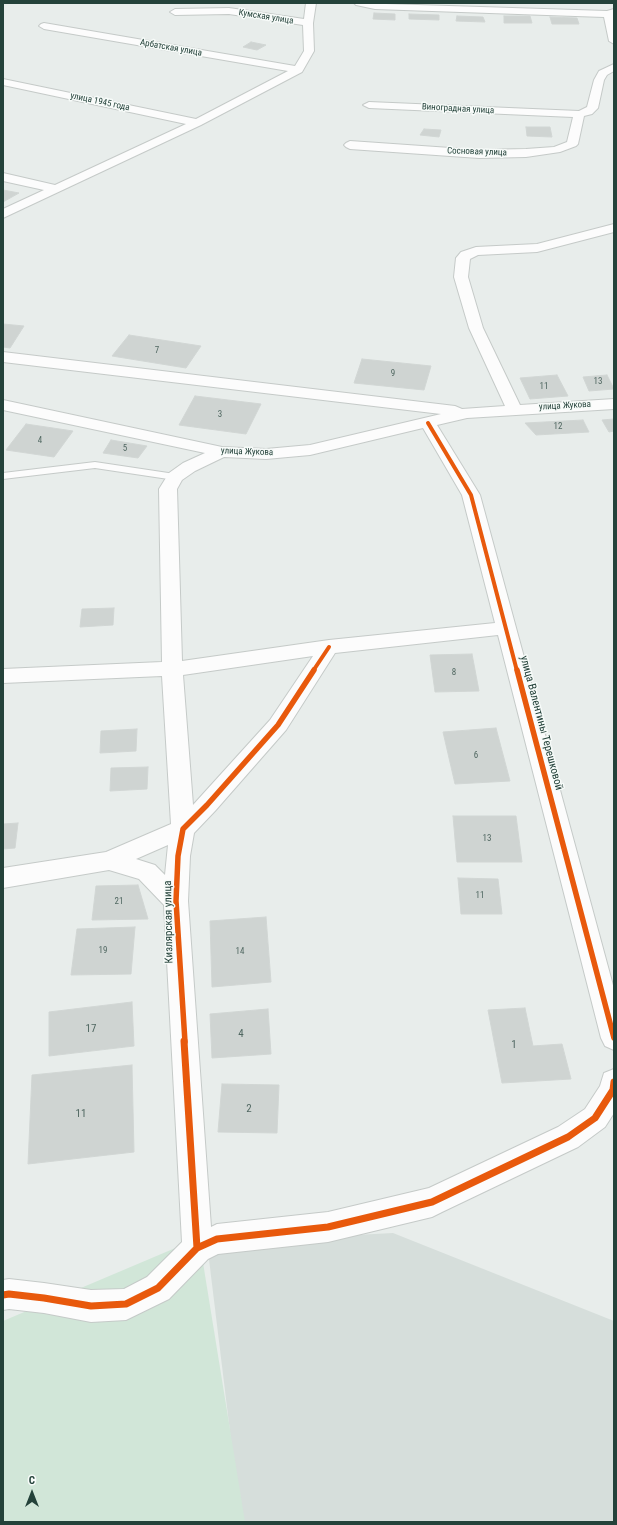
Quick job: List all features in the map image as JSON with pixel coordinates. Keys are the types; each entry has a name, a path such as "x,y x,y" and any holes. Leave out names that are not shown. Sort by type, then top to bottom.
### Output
{"street":[{"path":"3,214 197,122 298,70 309,51 308,23 311,3"},
{"path":"359,3 375,6 611,13 614,42"},
{"name":"Кумская улица","path":"176,12 229,11 308,23"},
{"name":"Арбатская улица","path":"44,26 298,70"},
{"path":"579,114 588,112 592,108 599,80 603,73 614,68"},
{"name":"улица 1945 года","path":"3,82 197,122"},
{"name":"Виноградная улица","path":"369,105 546,114 579,114"},
{"name":"Сосновая улица","path":"350,145 479,154 526,153 556,150 572,144 579,114"},
{"path":"3,176 57,189"},
{"path":"514,409 476,328 461,278 463,258 466,255 476,251 537,248 614,228"},
{"name":"улица Жукова","path":"3,357 467,413"},
{"name":"улица Жукова","path":"3,405 222,452 266,454 310,450 467,413 614,404"},
{"name":"улица Валентины Терешковой","path":"428,423 471,494 614,1038"},
{"path":"176,477 189,467 222,452"},
{"name":"Кизлярская улица","path":"176,477 168,489 172,669 182,829 178,856 176,901 197,1248"},
{"path":"3,676 172,669 329,647 506,628"},
{"path":"3,878 109,861 182,829 208,805 278,725 329,647"},
{"path":"109,861 147,872 176,901"},
{"path":"3,1295 9,1294 44,1298 91,1306 126,1304 158,1288 197,1248 217,1239 328,1227 432,1202 568,1137 595,1118 613,1090 614,1082"}],"lane":[{"path":"3,476 95,465 176,477"}],"shaded area":[{"path":"393,1233 614,1321 614,1522 241,1522 207,1243"}],"green space":[{"path":"199,1238 245,1522 3,1522 3,1321"}],"building":[{"path":"374,13 395,14 395,20 373,19"},
{"path":"409,14 439,15 439,20 409,19"},
{"path":"457,16 483,17 485,22 456,21"},
{"path":"504,16 530,16 532,23 504,23"},
{"path":"550,17 577,18 579,24 552,24"},
{"path":"251,42 266,45 257,50 243,47"},
{"path":"526,127 550,127 552,137 527,136"},
{"path":"424,129 441,130 439,137 420,135"},
{"path":"3,190 19,193 3,202"},
{"path":"3,324 24,326 10,348 3,347"},
{"path":"129,335 201,346 186,368 112,356"},
{"path":"362,359 431,366 424,390 354,383"},
{"path":"557,375 568,396 530,399 520,378"},
{"path":"607,375 614,389 589,391 583,377"},
{"path":"195,396 261,404 246,434 179,425"},
{"path":"614,419 614,431 609,432 602,420"},
{"path":"583,420 589,432 536,435 525,423"},
{"path":"26,424 73,431 54,457 6,450"},
{"path":"111,440 147,446 138,458 103,453"},
{"path":"114,608 113,625 80,627 82,609"},
{"path":"472,654 479,691 435,692 430,655"},
{"path":"496,728 510,781 455,784 443,732"},
{"path":"137,729 136,751 100,753 101,731"},
{"path":"148,767 147,789 110,791 111,768"},
{"path":"453,816 516,816 522,862 457,862"},
{"path":"18,823 15,848 3,849 3,824"},
{"path":"458,878 498,879 502,914 461,914"},
{"path":"138,885 148,919 92,920 96,886"},
{"path":"266,917 271,982 212,987 210,921"},
{"path":"135,927 131,974 71,975 77,929"},
{"path":"132,1002 134,1046 49,1056 49,1012"},
{"path":"525,1008 533,1046 562,1044 571,1079 502,1083 488,1010"},
{"path":"268,1009 271,1054 212,1058 210,1014"},
{"path":"132,1065 134,1152 28,1164 32,1075"},
{"path":"222,1084 279,1085 277,1133 218,1132"}],"cycle path":[{"path":"428,423 471,495 614,1038"},
{"path":"197,1248 176,901 178,856 183,829 207,805 278,725 329,647"},
{"path":"3,1295 9,1294 44,1298 91,1306 126,1304 158,1288 197,1248 217,1239 328,1227 432,1202 568,1137 595,1118 613,1090 614,1082"}]}
